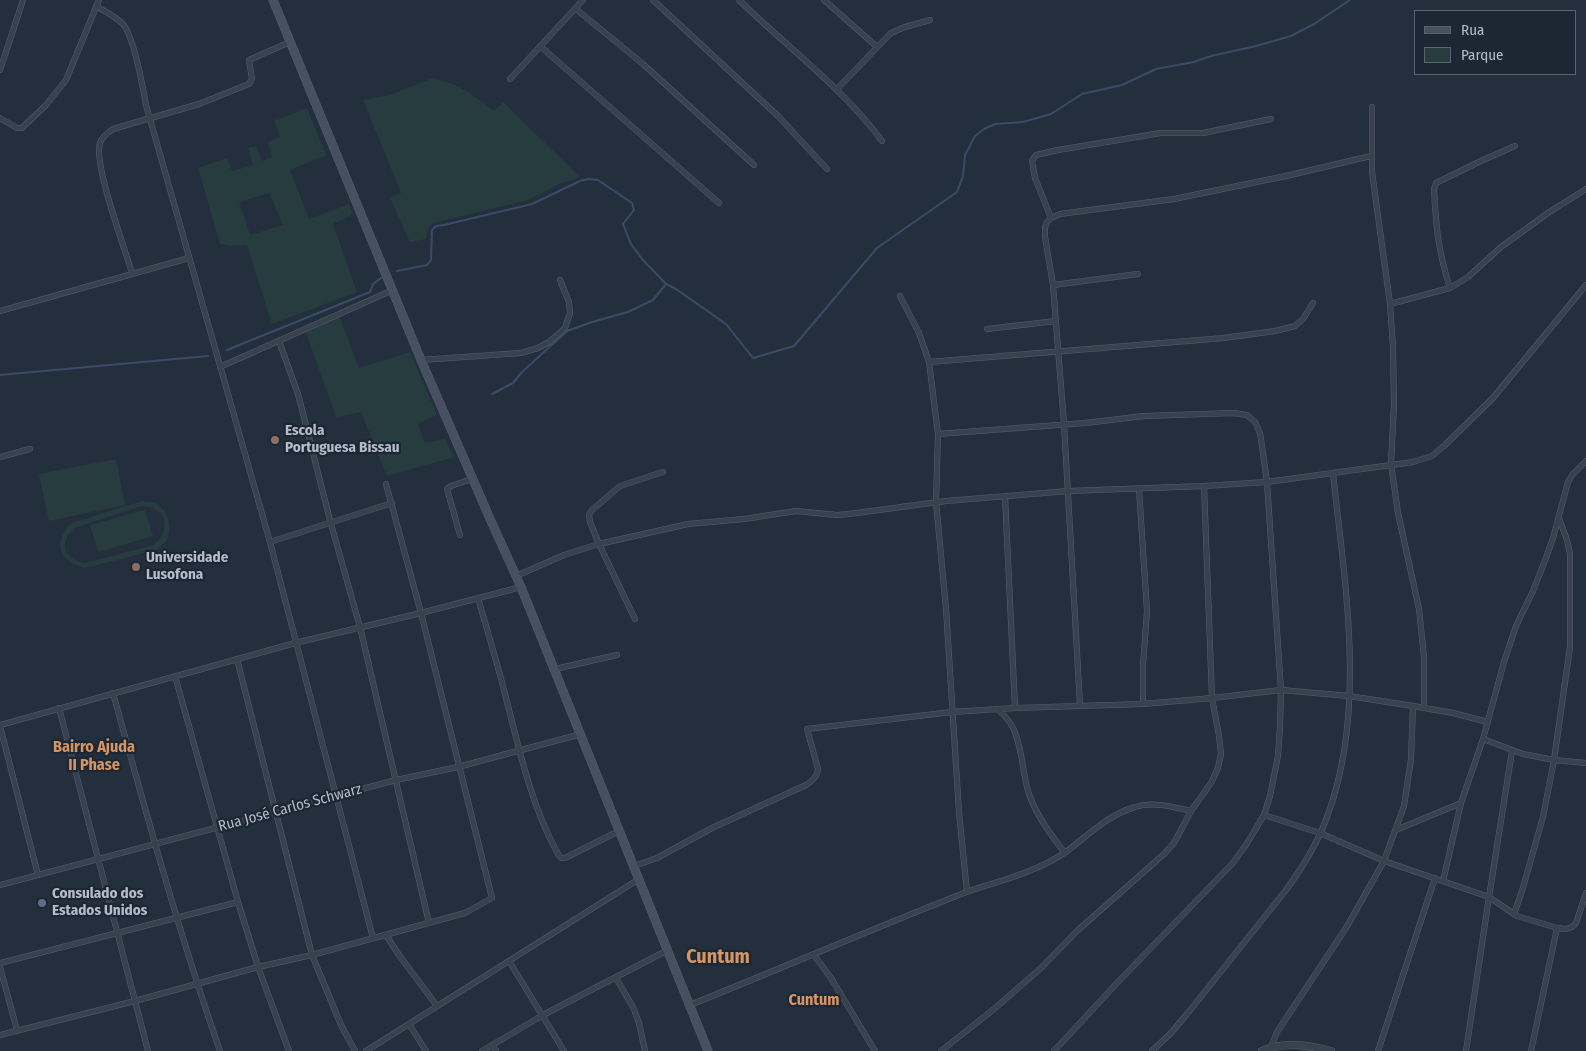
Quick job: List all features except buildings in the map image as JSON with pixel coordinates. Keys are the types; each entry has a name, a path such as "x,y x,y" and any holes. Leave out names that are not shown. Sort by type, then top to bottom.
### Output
{"main road":[{"path":"273,0 472,479 521,587 555,669 708,1051"}],"street":[{"path":"0,70 23,0"},
{"path":"510,79 583,0"},
{"path":"653,0 778,116 827,169"},
{"path":"739,0 837,89 882,140"},
{"path":"824,0 876,46"},
{"path":"0,118 17,128 22,128 46,104 66,80 97,3 122,23 126,29 140,76 146,105 270,542 373,938"},
{"path":"576,9 643,64 754,165"},
{"path":"837,89 876,46 896,31 930,20"},
{"path":"132,273 104,184 98,156 100,143 105,134 113,129 199,104 249,84 252,79 248,60 290,42"},
{"path":"540,46 719,203"},
{"path":"1372,106 1371,156 1374,193 1390,304 1394,381 1391,464 1398,513 1419,609 1424,657 1424,708"},
{"path":"1051,218 1035,178 1032,161 1036,155 1161,133 1193,134 1212,132 1271,119"},
{"path":"1450,288 1441,261 1438,244 1434,189 1436,183 1515,146"},
{"path":"1080,705 1069,491 1053,285 1045,228 1051,218 1060,214 1174,199 1371,156"},
{"path":"1390,304 1450,288 1468,277 1548,213 1586,189"},
{"path":"0,311 189,258"},
{"path":"1053,285 1138,274"},
{"path":"422,360 505,355 538,348 550,342 566,328 570,313 569,302 560,280"},
{"path":"516,576 564,555 599,544 688,524 744,519 796,511 849,514 936,502 1069,491 1267,482 1413,462 1432,456 1493,398 1586,285"},
{"path":"220,367 394,290"},
{"path":"900,296 919,333 929,362 938,434 936,502 959,812 967,892"},
{"path":"929,362 1224,338 1286,329 1295,326 1303,319 1313,303"},
{"path":"987,329 1056,321"},
{"path":"279,341 298,394 331,524 360,627 429,923"},
{"path":"938,434 1144,416 1234,413 1247,415 1255,422 1260,433 1267,482 1281,690 1278,756 1264,815 1232,864 1054,1051"},
{"path":"0,457 30,449"},
{"path":"1443,881 1461,803 1488,722 1516,626 1546,558 1568,482 1586,461"},
{"path":"635,619 599,544 589,515 591,511 620,486 663,472"},
{"path":"1152,1051 1187,1014 1286,890 1300,870 1327,817 1343,757 1349,696 1348,613 1333,474"},
{"path":"460,535 447,489 472,479"},
{"path":"0,1034 135,1001 258,967 386,935 465,913 492,898 421,613 386,484"},
{"path":"941,1051 1041,968 1077,931 1164,854 1174,843 1191,811 1211,783 1218,768 1221,754 1212,698 1204,486"},
{"path":"1139,489 1147,611 1143,665 1143,704"},
{"path":"1004,496 1015,708"},
{"path":"270,542 392,504"},
{"path":"1514,914 1543,817 1554,760 1571,638 1570,554 1558,517"},
{"path":"38,875 0,725 295,643 521,587"},
{"path":"478,598 536,807 543,825 561,858 565,858 619,831"},
{"path":"555,669 617,655"},
{"path":"236,659 312,955 341,1025 355,1051"},
{"path":"175,676 238,902 258,967 289,1051"},
{"path":"634,866 657,858 712,828 806,785 814,779 818,769 807,729 952,712 1080,705 1143,704 1281,690 1349,696 1453,713 1488,722"},
{"path":"113,694 196,984 220,1051"},
{"path":"1271,1047 1277,1032 1346,928 1384,861 1404,806 1409,777 1412,706"},
{"path":"59,708 148,1051"},
{"path":"998,709 1014,729 1023,773 1034,804 1051,835 1064,853"},
{"name":"Rua José Carlos Schwarz","path":"0,885 396,780 458,767 581,734"},
{"path":"1483,738 1512,751 1530,756 1586,763"},
{"path":"1466,1051 1488,897 1512,751"},
{"path":"1396,830 1461,803"},
{"path":"690,1005 967,892 1028,872 1064,853 1095,829 1120,813 1137,806 1164,805 1191,811"},
{"path":"1264,815 1320,833 1384,861 1488,897 1522,918 1557,928 1566,929 1576,923 1586,894"},
{"path":"1378,1051 1436,878"},
{"path":"366,1051 639,879"},
{"path":"17,1030 0,965 238,902"},
{"path":"1531,1051 1557,928"},
{"path":"386,935 437,1006"},
{"path":"482,1051 542,1015 668,950"},
{"path":"814,954 831,978 875,1051"},
{"path":"509,961 564,1051"},
{"path":"616,978 636,1015 645,1051"},
{"path":"409,1024 426,1051"},
{"path":"492,1045 496,1051"},
{"path":"1262,1051 1271,1047 1294,1045 1312,1046 1331,1051"}],"green space":[{"path":"430,79 447,82 456,86 494,111 503,102 580,177 562,183 528,200 433,223 428,229 426,239 410,242 390,198 401,193 363,100 390,95"},
{"path":"307,108 326,155 290,170 309,219 349,204 353,214 333,224 357,292 272,324 247,245 230,246 220,244 198,168 227,158 232,171 253,165 248,148 256,146 262,161 272,157 268,142 280,137 274,121","holes":["269,193 283,225 250,235 239,202"]},
{"path":"339,315 359,368 410,352 437,415 418,424 425,443 445,439 454,457 387,476 361,412 336,417 305,330"},
{"path":"116,459 125,505 49,521 39,474"},
{"path":"142,501 154,503 163,510 168,519 169,530 166,541 156,550 85,568 69,561 61,550 62,537 72,523","holes":["142,506 150,507 162,515 165,526 160,539 154,545 85,563 72,558 68,554 65,544 66,539 74,528"]},
{"path":"145,510 153,536 98,552 90,525"}],"waterway":[{"path":"397,271 427,265 431,260 432,230 436,226 532,204 580,181 588,179 598,180 632,203 634,210 623,224 631,244 642,259 666,284 726,324 753,358 794,346 877,248 957,192 963,176 965,155 975,136 984,129 995,124 1023,122 1051,114 1082,94 1122,85 1156,69 1194,62 1291,36 1314,24 1350,0"},
{"path":"227,350 370,292 373,284 381,278"},
{"path":"492,394 513,383 522,372 567,331 628,312 653,300 666,284"},
{"path":"0,375 208,356"}],"place":[{"name":"Escola Portuguesa Bissau","path":"275,440"},
{"name":"Universidade Lusofona","path":"136,567"},
{"name":"Consulado dos Estados Unidos","path":"42,903"}],"district":[{"name":"Bairro Ajuda II Phase","path":"94,757"},
{"name":"Cuntum","path":"718,957"},
{"name":"Cuntum","path":"814,1001"}]}
